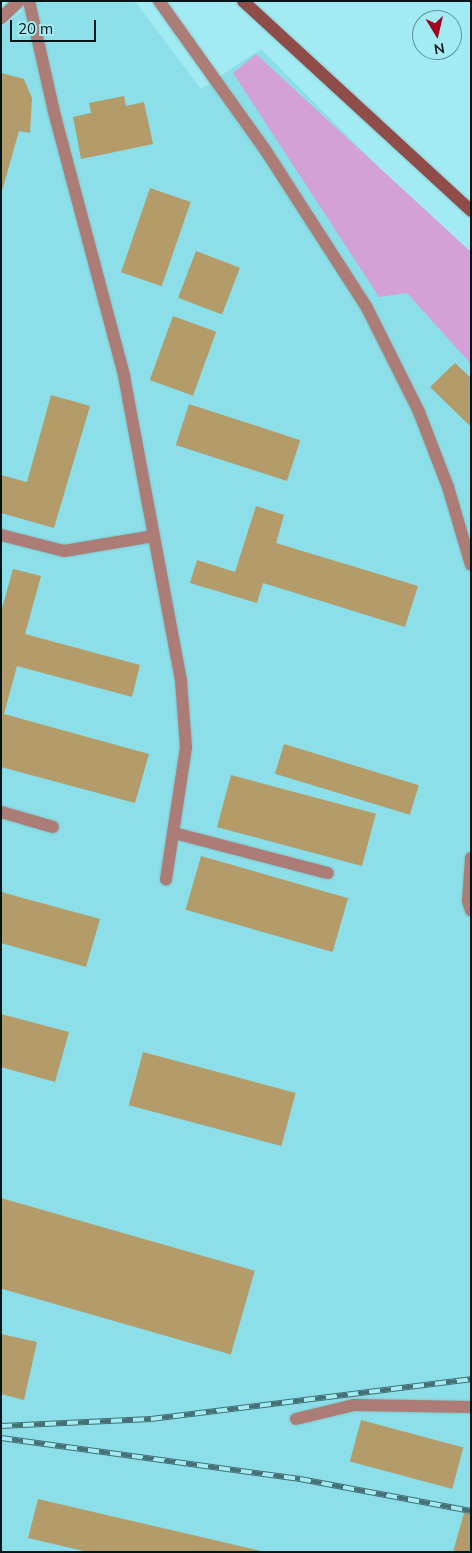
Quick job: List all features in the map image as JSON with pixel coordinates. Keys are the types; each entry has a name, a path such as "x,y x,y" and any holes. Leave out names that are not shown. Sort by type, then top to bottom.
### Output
{"main road":[{"path":"242,1 471,211"}],"street":[{"path":"1,18 19,1"},
{"path":"29,1 54,112 124,376 181,681 186,747 166,880"},
{"path":"159,1 264,148 366,306 419,412 448,487 471,565"},
{"path":"1,535 64,551 154,536"},
{"path":"1,812 53,827"},
{"path":"174,833 328,873"},
{"path":"471,858 468,901 471,911"},
{"path":"296,1419 354,1405 471,1407"}],"shaded area":[{"path":"35,1 135,1 201,89 261,49 471,260 471,1552 1,1552 1,28"},
{"path":"256,54 471,252 471,364 407,293 379,297 233,73"}],"building":[{"path":"1,73 24,79 32,98 30,133 19,131 2,191"},
{"path":"124,96 126,106 144,102 153,144 81,159 73,117 91,113 89,103"},
{"path":"150,188 191,202 162,286 121,272"},
{"path":"196,251 240,268 222,315 178,298"},
{"path":"173,316 216,332 193,396 150,380"},
{"path":"455,363 471,378 471,427 430,387"},
{"path":"51,395 90,406 54,528 1,513 1,475 27,482"},
{"path":"189,404 300,440 287,481 176,445"},
{"path":"256,506 284,515 276,543 418,586 405,627 263,583 257,603 190,583 197,560 235,572"},
{"path":"13,569 41,576 25,634 140,665 132,697 17,666 4,714 149,754 135,803 1,767 1,612"},
{"path":"284,744 419,785 410,815 275,774"},
{"path":"231,775 376,814 362,866 217,827"},
{"path":"201,856 348,898 333,952 186,910"},
{"path":"1,892 100,919 86,967 1,943"},
{"path":"1,1014 69,1032 55,1082 1,1067"},
{"path":"143,1052 296,1093 281,1146 129,1105"},
{"path":"1,1198 255,1271 231,1354 1,1289"},
{"path":"1,1334 37,1342 24,1400 1,1394"},
{"path":"361,1420 463,1447 452,1489 350,1462"},
{"path":"38,1499 261,1552 88,1552 28,1538"},
{"path":"464,1513 471,1514 471,1552 453,1552"}],"railway":[{"path":"1,1426 151,1419 471,1379"},
{"path":"1,1438 300,1479 471,1511"}]}
